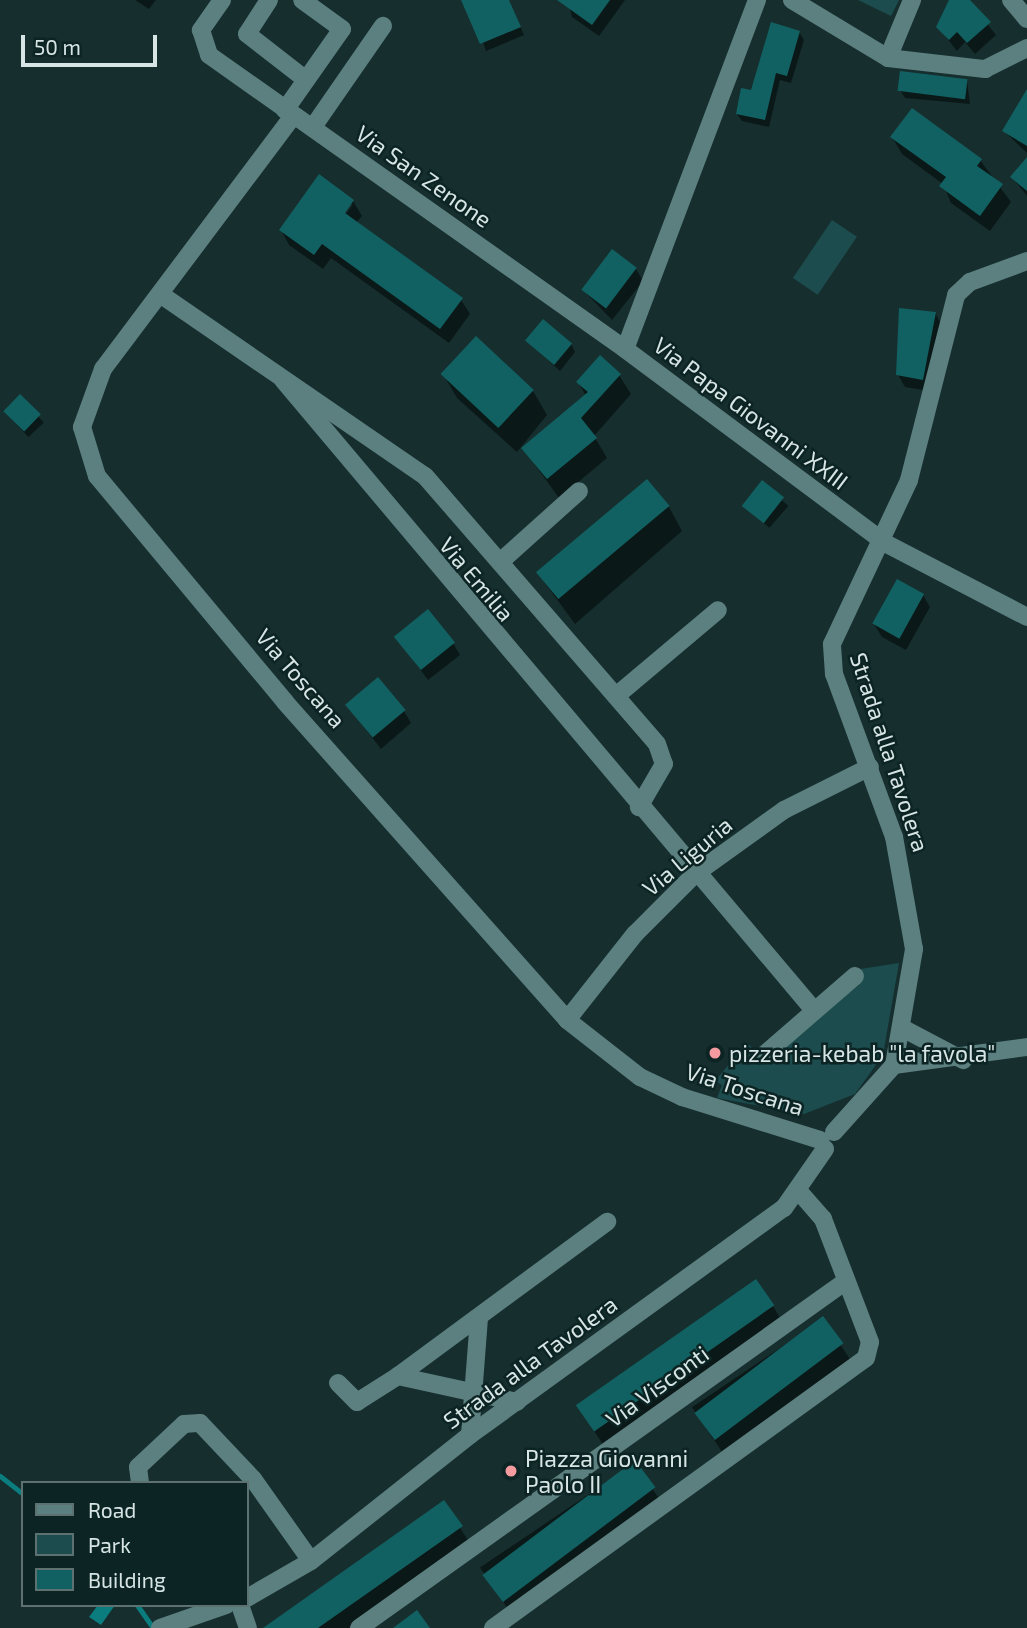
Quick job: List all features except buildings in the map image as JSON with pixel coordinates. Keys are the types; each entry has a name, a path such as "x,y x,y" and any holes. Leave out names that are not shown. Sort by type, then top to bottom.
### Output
{"street":[{"name":"Via San Zenone","path":"222,0 200,40 209,55 625,349"},
{"path":"269,0 247,34 305,79"},
{"name":"Via Toscana","path":"302,0 342,29 305,79 289,113 91,394 82,427 97,476 285,702 567,1020 640,1077 682,1097 826,1140"},
{"name":"Via Papa Giovanni XXIII","path":"757,0 625,349 885,543 1027,617"},
{"path":"792,0 888,58 985,69 1027,48"},
{"path":"888,58 912,0"},
{"path":"1011,0 1027,19"},
{"path":"313,127 383,26"},
{"name":"Strada alla Tavolera","path":"248,1597 311,1561 470,1435 800,1193 826,1140 894,1065 904,1029 912,920 870,767 831,658 837,627 885,543 931,408 956,295 970,282 1027,261"},
{"name":"Via Emilia","path":"160,294 425,477 616,696 663,755 660,777 639,807"},
{"name":"Via Emilia","path":"283,380 695,874 812,1008"},
{"path":"500,562 579,491"},
{"path":"616,696 718,610"},
{"name":"Via Liguria","path":"567,1020 635,934 695,874 784,810 870,767"},
{"path":"765,1054 812,1008 855,976"},
{"path":"904,1029 964,1060"},
{"path":"894,1065 964,1060 1027,1046"},
{"path":"494,1628 866,1358 870,1342 823,1219 800,1193"},
{"path":"338,1383 357,1402 479,1318 607,1222"},
{"name":"Via Visconti","path":"359,1628 846,1280"},
{"path":"470,1435 469,1391 479,1318"},
{"path":"398,1376 517,1402"},
{"path":"140,1481 138,1466 184,1424 200,1423 253,1479 311,1561"},
{"path":"161,1628 220,1607"},
{"path":"241,1607 248,1628"}],"green space":[{"path":"858,0 899,0 891,16"},
{"path":"832,220 857,237 818,295 793,278"},
{"path":"899,963 883,1055 855,1094 804,1114 717,1098 722,1085 715,1081 747,1043 765,1059 859,985 854,970"}],"water":[{"path":"96,1607 114,1607 101,1625 89,1617"}],"waterway":[{"path":"0,1476 21,1492"},
{"path":"138,1607 153,1628"}],"place":[{"name":"pizzeria-kebab \"la favola\"","path":"715,1053"},
{"name":"Piazza Giovanni Paolo II","path":"511,1471"}]}
